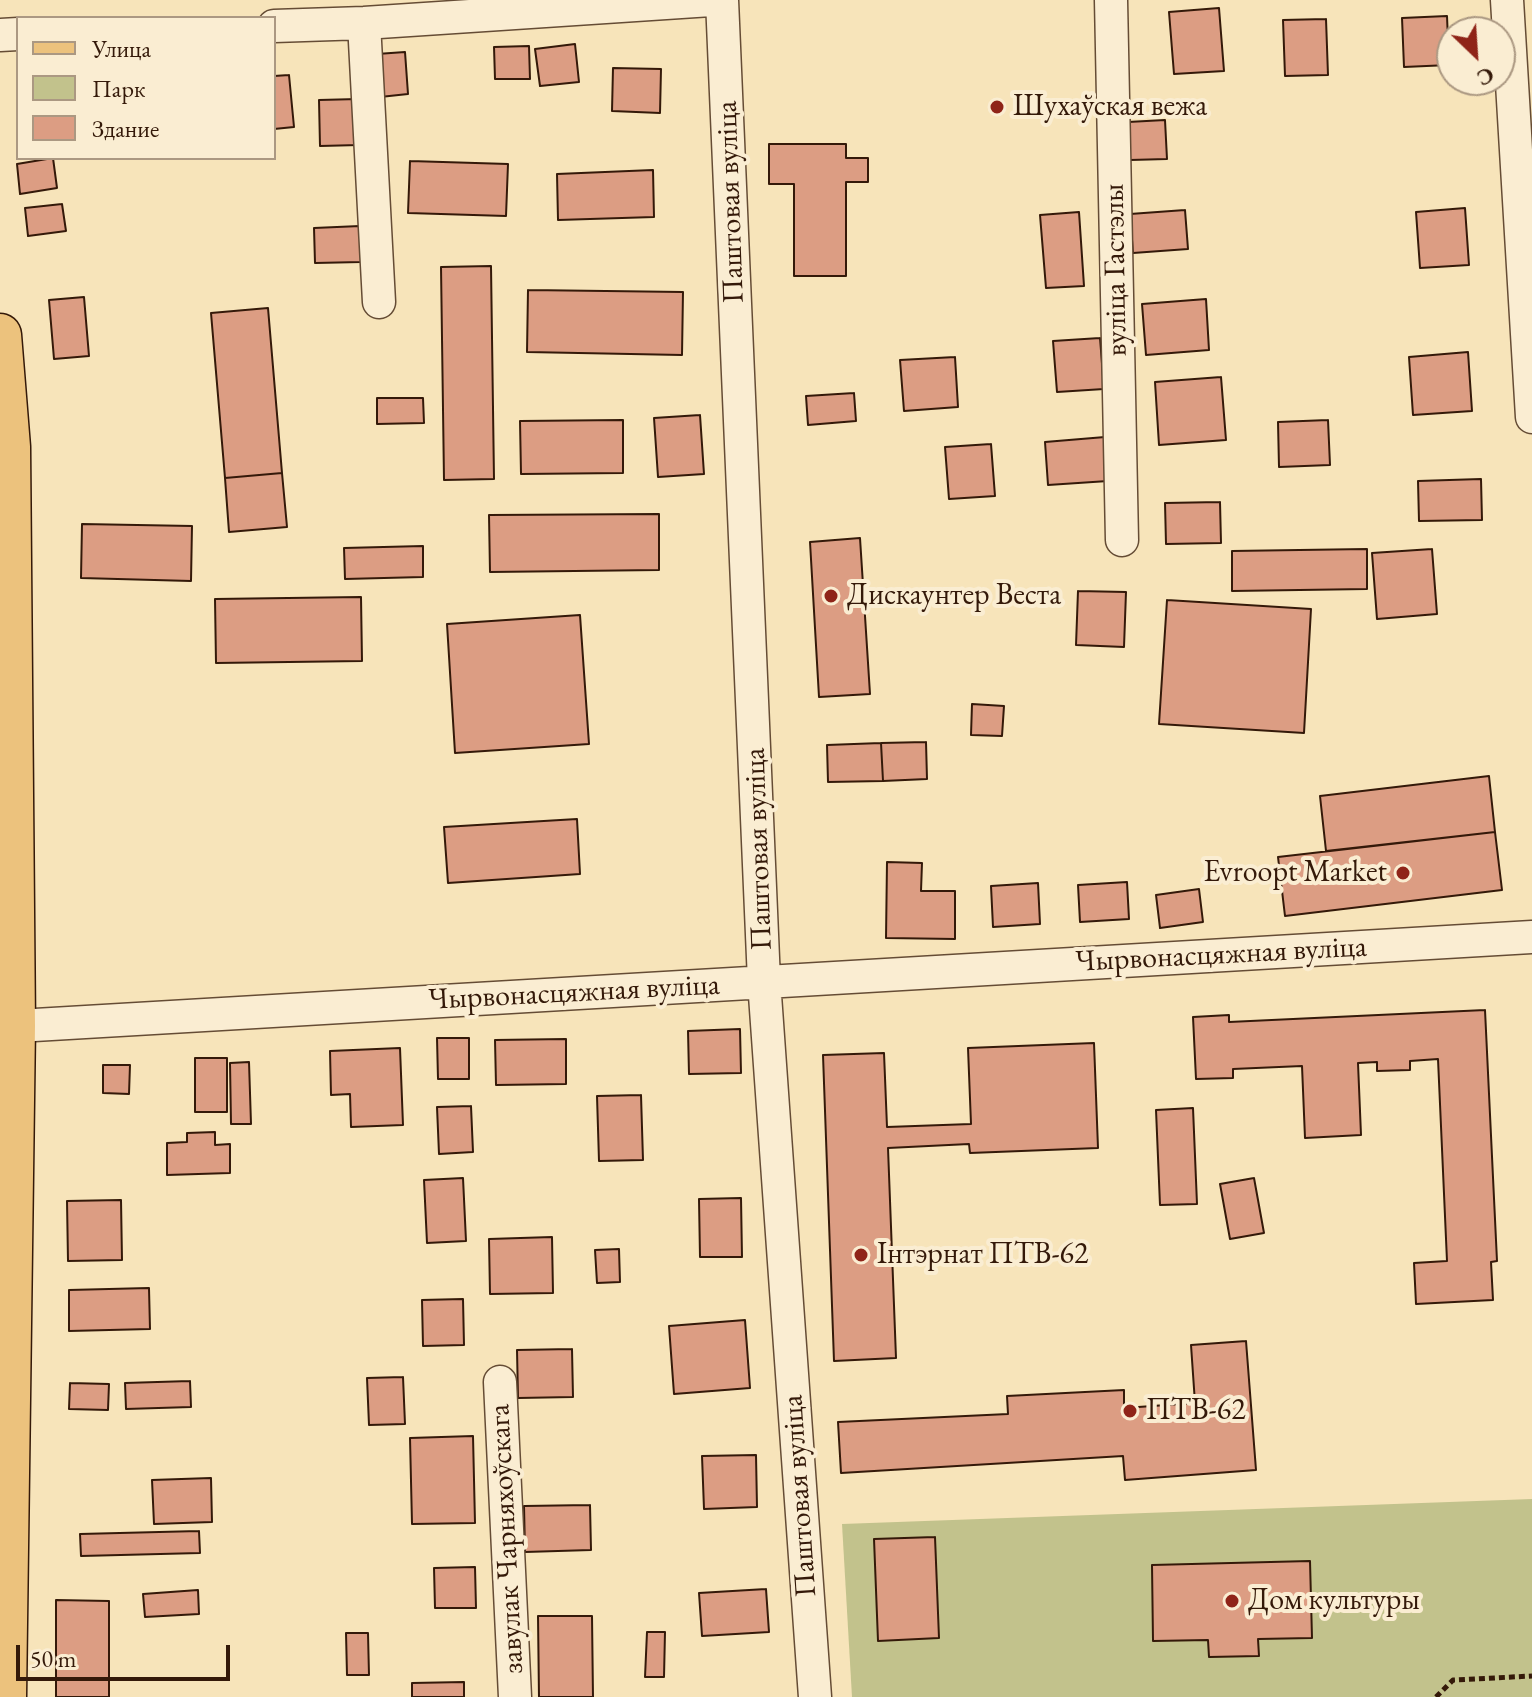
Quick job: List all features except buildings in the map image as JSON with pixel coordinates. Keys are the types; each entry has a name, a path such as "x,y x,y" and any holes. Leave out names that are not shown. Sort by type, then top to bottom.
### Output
{"main road":[{"path":"0,335 9,447 5,1697"}],"street":[{"path":"276,26 364,23 418,10 711,0"},
{"name":"Паштовая вуліца","path":"722,0 764,981 815,1697"},
{"name":"вуліца Гастэлы","path":"1111,0 1122,540"},
{"path":"1507,0 1532,417"},
{"path":"364,23 379,302"},
{"name":"Чырвонасцяжная вуліца","path":"7,1027 1532,937"},
{"name":"завулак Чарняхоўскага","path":"500,1382 515,1697"}],"path":[{"path":"1436,1697 1453,1680 1532,1676"}],"green space":[{"path":"1532,1499 1532,1697 852,1697 842,1524"}],"place":[{"name":"Шухаўская вежа","path":"997,107"},
{"name":"Дискаунтер Веста","path":"831,596"},
{"name":"Evroopt Market","path":"1403,873"},
{"name":"Інтэрнат ПТВ-62","path":"861,1255"},
{"name":"ПТВ-62","path":"1130,1411"},
{"name":"Дом культуры","path":"1232,1601"}]}
